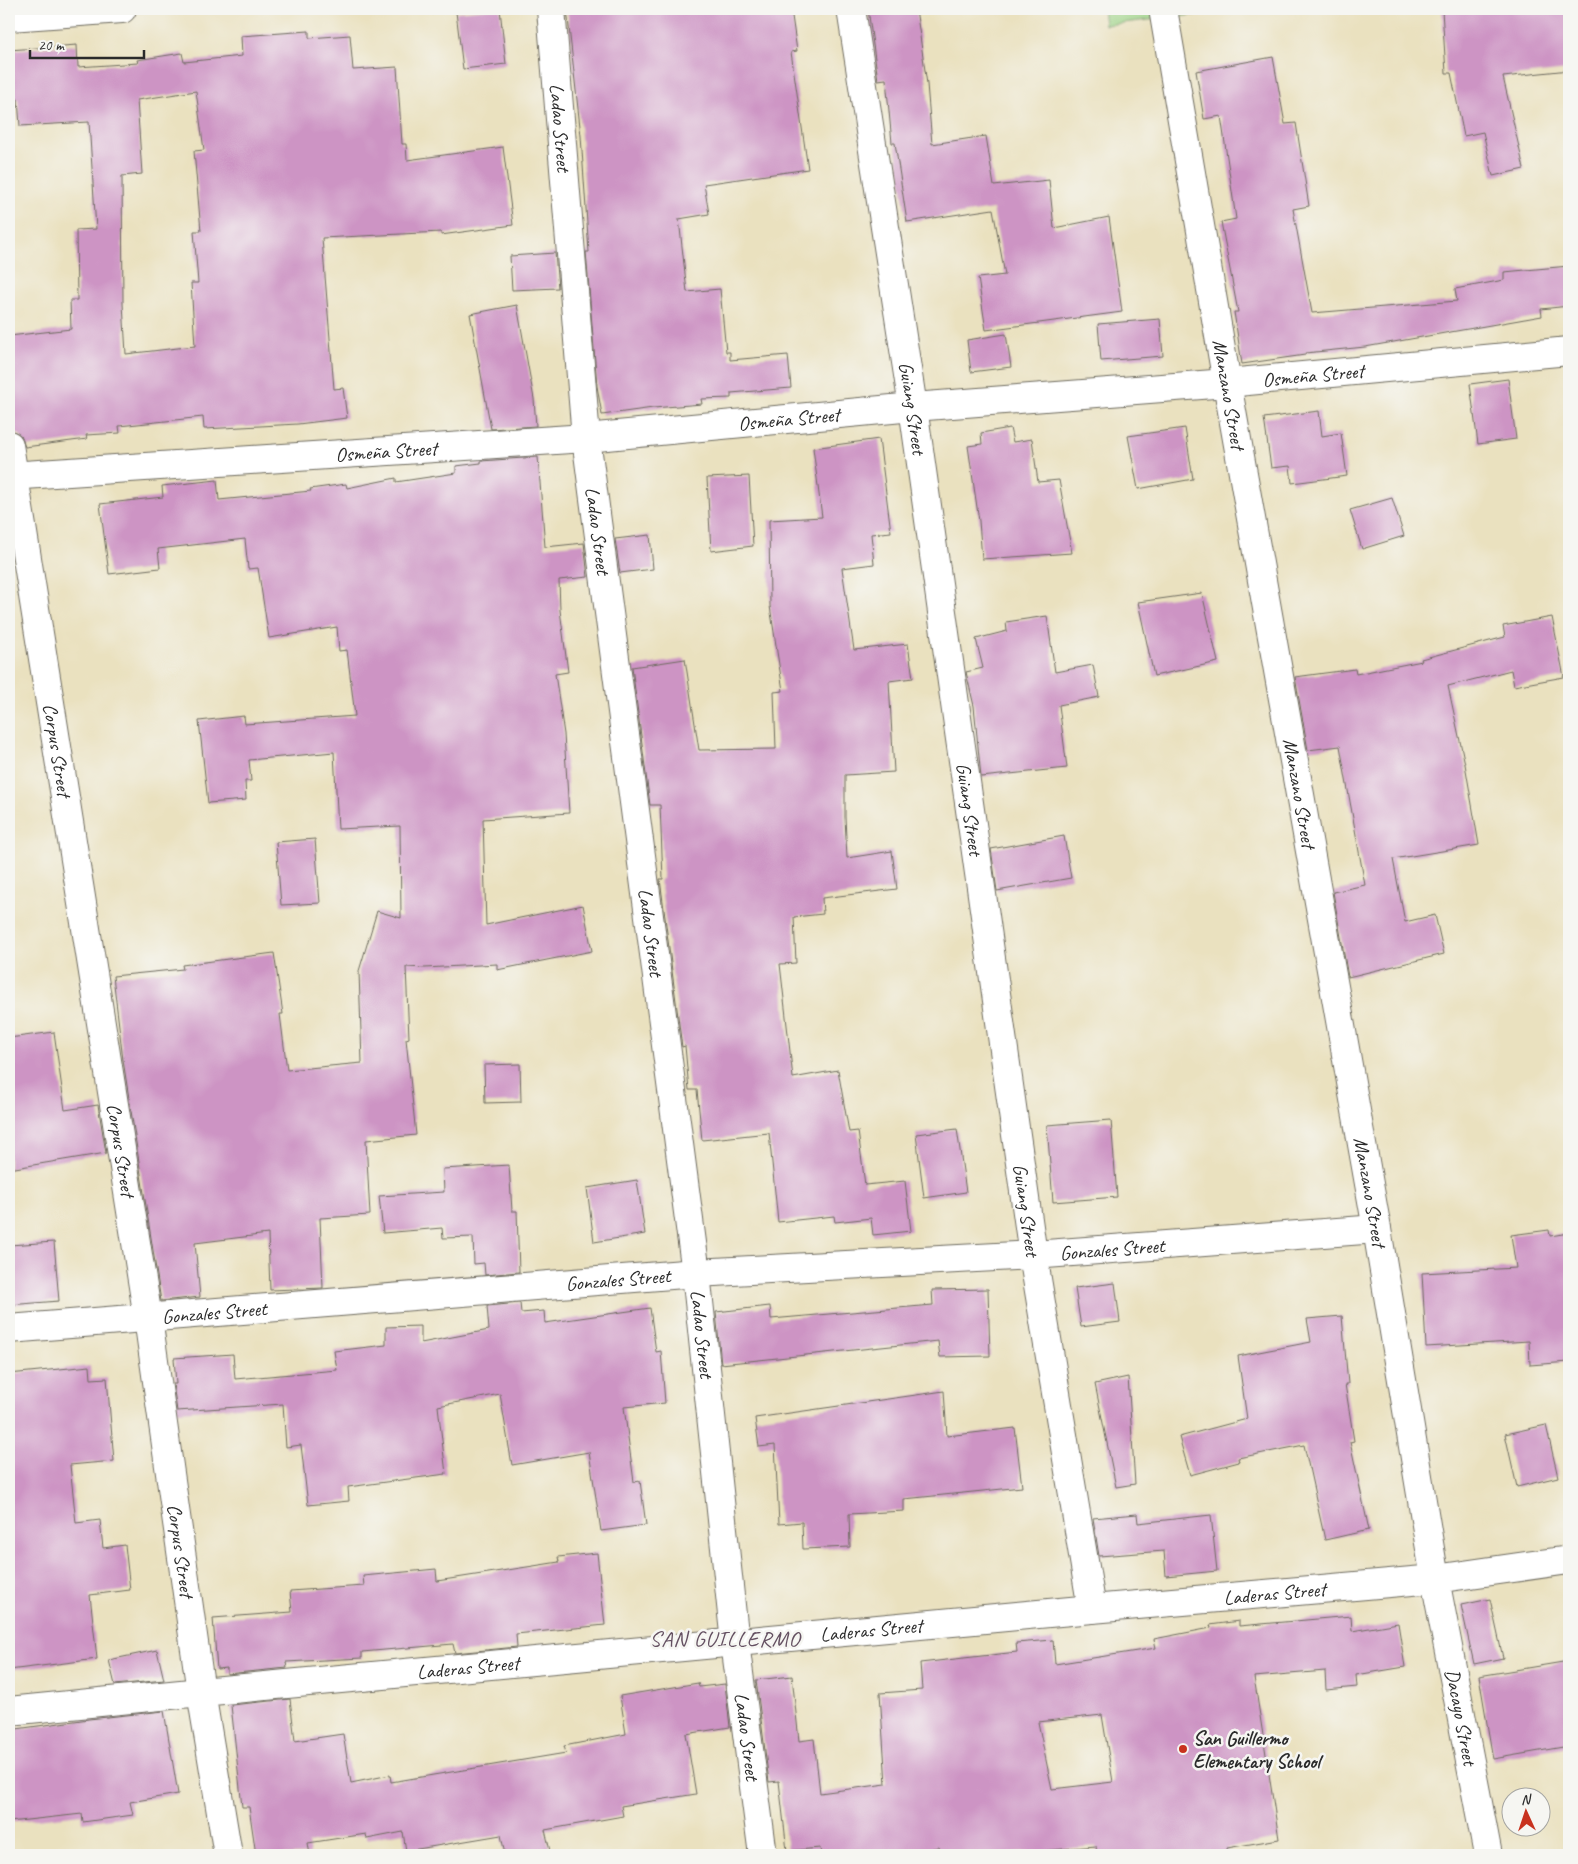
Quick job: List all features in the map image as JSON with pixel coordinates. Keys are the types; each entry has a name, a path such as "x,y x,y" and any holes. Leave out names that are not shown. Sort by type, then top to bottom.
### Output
{"street":[{"path":"9,17 122,9"},
{"name":"Ladao Street","path":"551,9 586,438 696,1273 735,1643 763,1855"},
{"name":"Guiang Street","path":"850,9 913,407 1034,1255 1092,1609"},
{"name":"Manzano Street","path":"1163,9 1227,383 1378,1229 1435,1579"},
{"name":"Osmeña Street","path":"11,475 586,438 913,407 1227,383 1569,351"},
{"name":"Corpus Street","path":"9,445 11,475 148,1318 202,1692 228,1855"},
{"name":"Gonzales Street","path":"9,1329 696,1273 1034,1255 1378,1229"},
{"name":"Laderas Street","path":"9,1711 1092,1609 1435,1579 1569,1560"},
{"name":"Dacayo Street","path":"1435,1579 1488,1855"}],"green space":[{"path":"1103,9 1246,9 1105,25"}],"building":[{"path":"500,9 506,64 463,69 456,12"},
{"path":"567,9 791,9 797,51 791,52 808,169 704,184 709,214 679,219 687,292 720,289 726,352 730,352 730,360 788,355 791,388 731,393 731,398 701,399 702,404 602,415 597,386 586,252 589,252 581,136"},
{"path":"868,9 916,9 927,84 932,144 986,136 994,186 1049,180 1054,228 1109,217 1122,312 986,330 978,278 1005,275 993,209 907,222 895,143 892,143 886,79 878,80"},
{"path":"1569,9 1569,70 1503,77 1524,169 1493,176 1483,132 1464,136 1451,73 1446,73 1442,10"},
{"path":"309,31 309,38 350,35 353,70 397,67 402,144 406,144 407,160 503,147 513,225 441,235 441,232 322,238 334,389 343,388 347,418 298,424 204,429 203,417 119,426 120,433 86,435 87,439 25,447 21,436 12,430 9,400 9,336 71,329 70,300 77,300 76,230 96,229 89,122 20,126 18,99 9,100 9,50 77,45 78,67 138,63 137,60 182,53 184,62 242,56 241,36","holes":["196,91 204,150 194,151 201,231 194,231 198,283 191,283 195,346 126,354 123,304 122,176 142,174 137,100"]},
{"path":"1273,57 1285,124 1296,123 1309,206 1293,209 1312,313 1457,301 1455,289 1504,280 1504,272 1569,266 1569,306 1541,309 1542,316 1365,347 1305,353 1305,355 1242,364 1234,312 1238,312 1221,222 1236,219 1221,116 1204,119 1196,71"},
{"path":"555,253 558,288 512,290 510,256"},
{"path":"517,305 534,399 536,426 491,429 470,314"},
{"path":"1160,319 1163,356 1101,361 1098,324"},
{"path":"1006,334 1011,367 971,372 967,340"},
{"path":"1508,379 1516,439 1478,444 1470,384"},
{"path":"1319,411 1322,436 1341,433 1347,476 1292,483 1290,466 1271,468 1264,418"},
{"path":"1010,428 1013,442 1032,439 1038,482 1059,480 1072,553 982,559 979,521 968,446 982,444 981,433"},
{"path":"1185,428 1193,479 1138,489 1128,436"},
{"path":"879,439 891,532 871,534 874,564 842,568 854,650 908,644 913,678 889,681 894,772 845,775 845,817 847,858 892,851 897,889 822,898 823,914 794,917 796,963 780,964 793,1078 838,1070 849,1132 858,1131 865,1185 905,1181 911,1231 873,1235 871,1218 835,1222 834,1216 778,1222 769,1133 702,1140 697,1090 689,1090 685,1046 682,1047 660,879 663,879 660,805 650,805 632,667 685,659 699,750 776,749 774,692 783,691 770,606 769,520 822,517 813,448"},
{"path":"538,457 545,547 584,543 588,577 559,580 560,610 568,672 555,674 564,734 569,813 483,819 486,925 583,905 592,951 497,970 497,964 425,968 406,967 409,1038 406,1039 416,1135 366,1140 370,1215 320,1218 323,1288 270,1290 268,1234 195,1243 200,1297 161,1301 123,1060 113,976 183,969 182,965 274,953 283,1014 280,1014 287,1070 362,1063 359,971 377,911 401,918 400,826 338,829 334,752 249,760 251,781 245,781 246,800 208,803 199,721 244,716 245,724 355,716 347,650 339,651 337,627 269,638 258,568 248,569 245,539 158,549 160,568 109,574 100,504 163,497 162,486 217,480 219,500 311,491 310,489 346,484 347,488 396,478 396,482 456,473 456,466 481,463 481,461"},
{"path":"749,476 753,546 711,551 707,478"},
{"path":"1392,498 1404,536 1362,549 1350,510"},
{"path":"650,535 653,569 620,573 615,539"},
{"path":"1202,593 1218,662 1154,676 1138,602"},
{"path":"1047,616 1055,672 1093,665 1099,697 1059,705 1067,768 981,777 974,706 966,672 983,668 976,639 1007,631 1006,622"},
{"path":"1552,617 1564,677 1514,686 1511,670 1448,686 1465,764 1479,845 1393,859 1405,922 1435,915 1444,954 1348,977 1333,892 1365,885 1340,746 1308,750 1295,677 1355,669 1356,674 1422,661 1421,659 1505,637 1503,626"},
{"path":"1064,836 1071,878 997,891 991,849"},
{"path":"315,839 320,903 281,905 276,842"},
{"path":"54,1032 65,1110 98,1105 106,1153 9,1169 9,1038"},
{"path":"520,1064 521,1102 485,1103 484,1065"},
{"path":"1111,1120 1117,1197 1053,1202 1047,1125"},
{"path":"957,1129 966,1192 924,1198 916,1134"},
{"path":"509,1165 512,1211 517,1211 519,1272 485,1275 484,1263 474,1264 473,1237 443,1238 442,1228 383,1233 379,1196 444,1192 443,1169"},
{"path":"637,1180 645,1234 594,1242 587,1188"},
{"path":"1549,1230 1550,1236 1569,1233 1569,1362 1530,1365 1529,1341 1426,1347 1422,1273 1516,1268 1511,1235"},
{"path":"54,1242 59,1301 9,1305 9,1245"},
{"path":"1115,1283 1120,1322 1081,1327 1075,1288"},
{"path":"988,1289 990,1356 940,1357 938,1341 721,1364 716,1312 770,1306 771,1319 933,1305 932,1290"},
{"path":"520,1303 521,1313 544,1311 545,1323 650,1308 656,1352 661,1351 665,1403 624,1407 634,1482 640,1481 646,1525 601,1531 589,1452 512,1465 500,1394 438,1406 446,1474 348,1487 349,1501 308,1505 301,1445 286,1447 283,1404 177,1411 173,1384 176,1384 174,1358 233,1354 235,1379 337,1370 334,1351 386,1345 386,1327 421,1326 421,1343 489,1330 487,1306"},
{"path":"1342,1316 1348,1384 1345,1384 1354,1441 1350,1442 1369,1530 1325,1540 1304,1445 1238,1458 1239,1462 1190,1475 1179,1437 1247,1419 1238,1356 1311,1342 1307,1319"},
{"path":"90,1366 91,1379 107,1378 114,1461 70,1465 76,1523 100,1520 103,1548 125,1545 130,1590 90,1595 97,1659 9,1670 9,1374"},
{"path":"1128,1377 1135,1484 1116,1487 1095,1384"},
{"path":"944,1391 947,1436 1015,1428 1022,1487 904,1499 904,1511 849,1514 850,1547 803,1549 802,1522 779,1524 775,1445 759,1447 755,1418"},
{"path":"1546,1425 1558,1477 1517,1487 1505,1434"},
{"path":"1137,1514 1138,1523 1211,1515 1217,1571 1166,1576 1164,1551 1099,1556 1093,1518"},
{"path":"597,1553 605,1625 516,1634 517,1647 455,1653 453,1644 362,1652 362,1658 286,1662 287,1668 227,1674 227,1668 217,1669 213,1618 292,1612 290,1591 364,1586 363,1576 436,1569 437,1581 559,1562 558,1557"},
{"path":"1490,1599 1503,1658 1474,1664 1461,1605"},
{"path":"1351,1616 1352,1631 1398,1623 1405,1667 1356,1675 1357,1687 1326,1690 1325,1671 1254,1677 1279,1839 1227,1848 1228,1855 1097,1855 1096,1846 996,1855 941,1855 939,1847 900,1855 821,1855 820,1848 787,1851 779,1781 769,1782 756,1680 792,1676 799,1741 814,1739 820,1793 886,1784 880,1693 922,1690 920,1663 1017,1652 1016,1643 1053,1640 1055,1664 1156,1648 1154,1639 1211,1628 1210,1625 1239,1621 1239,1626","holes":["1102,1715 1113,1782 1052,1789 1038,1722"]},
{"path":"157,1650 164,1680 115,1685 109,1660"},
{"path":"1569,1661 1569,1746 1493,1759 1479,1676"},
{"path":"698,1683 699,1687 725,1684 730,1727 686,1734 696,1794 621,1806 623,1816 545,1830 551,1855 505,1855 501,1835 406,1851 403,1832 367,1839 366,1834 308,1843 310,1855 256,1855 249,1807 242,1807 231,1705 290,1699 295,1741 343,1734 351,1783 390,1775 391,1782 566,1753 564,1746 626,1734 620,1696"},
{"path":"164,1711 178,1794 130,1802 133,1815 83,1822 82,1814 9,1822 9,1730"}],"place":[{"name":"San Guillermo Elementary School","path":"1183,1749"}],"district":[{"name":"SAN GUILLERMO","path":"725,1638"}]}
